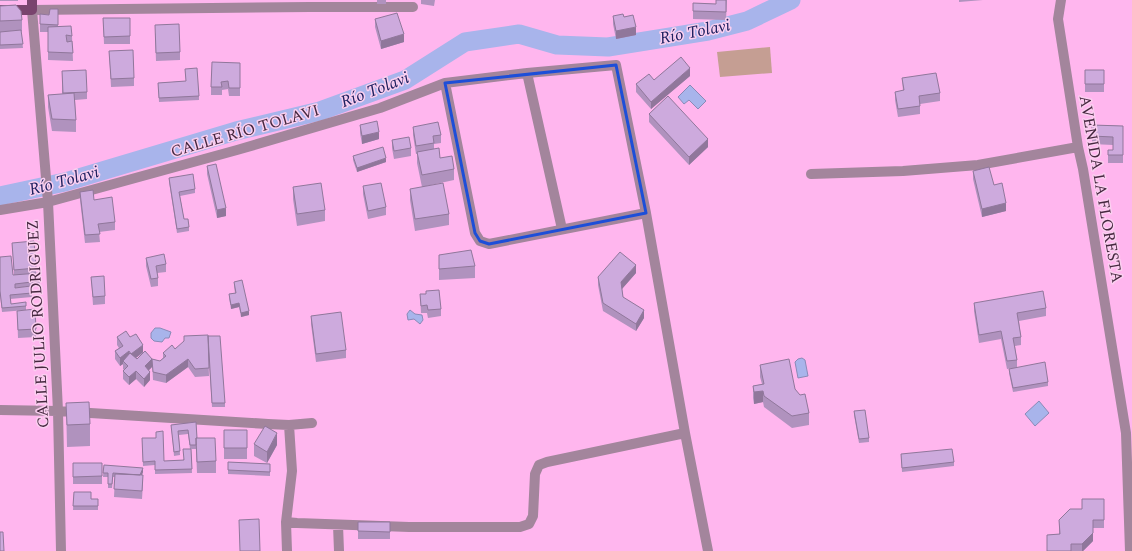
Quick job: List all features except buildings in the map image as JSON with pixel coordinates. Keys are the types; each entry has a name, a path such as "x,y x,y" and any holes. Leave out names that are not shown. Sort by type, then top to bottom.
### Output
{"main road":[{"path":"0,10 32,5"}],"street":[{"name":"AVENIDA LA FLORESTA","path":"1061,0 1058,19 1078,147 1129,433 1130,551"},
{"path":"32,5 310,3 413,7"},
{"name":"CALLE JULIO RODRIGUEZ","path":"32,5 48,197 58,411 61,551"},
{"name":"CALLE RÍO TOLAVI","path":"0,210 238,150 380,108 445,83 527,73 616,65 646,213"},
{"path":"527,73 562,229"},
{"path":"445,83 476,234 480,241 489,244 646,213 685,433 708,551"},
{"path":"811,174 903,171 978,165 1078,147"},
{"path":"0,410 58,411 289,425 312,423"},
{"path":"287,551 286,522 292,471 289,425"},
{"path":"286,522 409,527 520,527 529,524 533,516 535,474 539,465 547,462 685,433"},
{"path":"338,525 339,551"}],"highlighted area":[{"path":"616,65 646,213 489,244 480,241 475,233 445,83"}],"shaded area":[{"path":"770,47 772,73 720,77 717,52"}],"water":[{"path":"690,85 706,101 698,109 689,100 684,104 678,97"},
{"path":"410,310 415,314 422,315 423,320 420,324 414,319 408,320 407,314"},
{"path":"155,328 160,328 171,332 169,338 165,338 162,342 154,341 151,338 151,333"},
{"path":"802,358 805,360 808,376 798,378 795,362"},
{"path":"1039,401 1049,413 1035,426 1025,414"}],"waterway":[{"name":"Río Tolavi","path":"0,196 65,182 236,131 320,111 405,80 465,42 519,34 557,45 608,47 708,31 747,21 791,0"}]}
